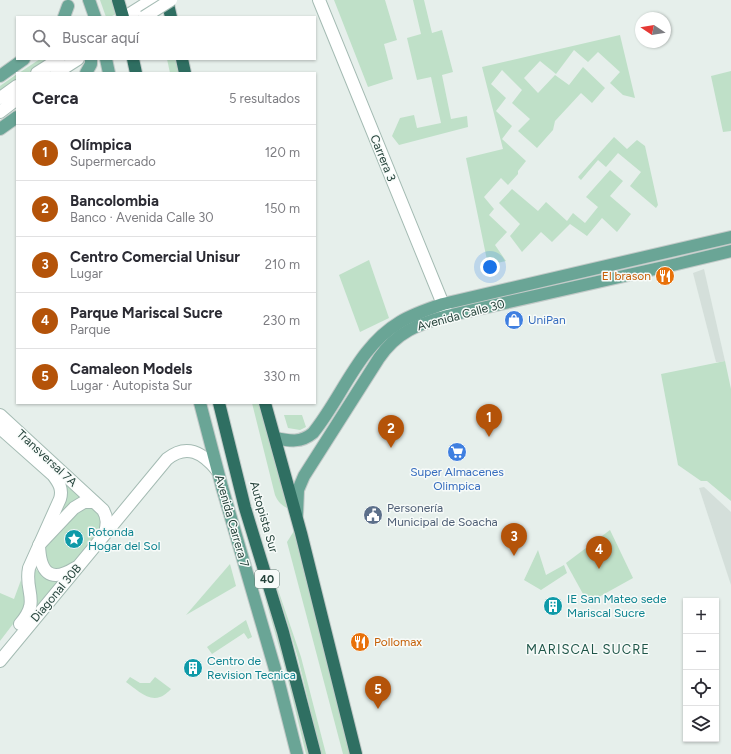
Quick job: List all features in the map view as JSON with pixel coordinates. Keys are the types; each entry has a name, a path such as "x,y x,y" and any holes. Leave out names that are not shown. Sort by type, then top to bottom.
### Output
{"highway":[{"path":"118,0 124,16"},
{"path":"167,0 172,16"},
{"path":"133,60 136,72"},
{"path":"182,60 185,72"},
{"name":"Autopista Sur","path":"219,404 246,508 281,626 315,754"},
{"path":"266,404 356,754"}],"main road":[{"path":"89,0 95,16"},
{"path":"126,16 152,0"},
{"path":"146,16 171,0"},
{"name":"Carrera 3","path":"319,0 447,316"},
{"path":"0,76 23,60"},
{"path":"39,72 57,60"},
{"path":"58,72 76,60"},
{"path":"87,72 92,60"},
{"path":"106,60 109,72"},
{"path":"0,98 16,87"},
{"path":"0,112 16,100"},
{"path":"0,129 16,118"},
{"name":"Avenida Calle 30","path":"275,438 290,441 303,440 313,433 362,357 377,339 387,330 411,316 443,304 731,237"},
{"name":"Avenida Calle 30","path":"296,517 300,483 333,429 386,348 394,340 414,327 447,316 731,251"},
{"name":"Avenida Carrera 7","path":"200,404 217,470 252,593 272,656 297,754"},
{"name":"Transversal 7A","path":"0,415 106,514 107,525 104,535"},
{"path":"322,421 329,422 333,429"},
{"name":"Transversal 7A","path":"0,428 53,475 61,489 61,495 39,545"},
{"name":"Diagonal 30B","path":"0,661 167,459 172,455 184,452 197,453 208,459 217,470"},
{"path":"79,565 60,575 50,573 40,563 39,545 74,508 84,502 94,502"},
{"name":"Diagonal 30B","path":"0,647 25,618 31,605 28,573 39,545"}],"shaded area":[{"path":"704,269 725,361 720,362 716,362 693,273"},
{"path":"704,487 731,512 731,585 699,488"}],"green space":[{"path":"100,0 112,0 116,14 112,16 106,16"},
{"path":"334,0 385,0 397,40 384,44 393,79 368,87"},
{"path":"413,0 424,0 432,33 442,30 453,72 442,75 451,119 467,116 468,127 399,145 392,136 400,118 414,115 417,128 441,123 431,77 417,80 407,38 421,34"},
{"path":"620,35 635,98 623,95 610,83 620,72 598,52 588,62 574,50 556,74 540,61 524,78 538,93 555,75 569,85 583,67 605,88 592,103 581,93 555,121 553,130 537,148 518,131 530,119 512,103 522,90 502,70 491,84 506,98 496,111 512,126 502,139 526,161 518,171 518,174 508,185 501,178 484,197 494,209 489,215 507,232 495,245 506,261 488,265 466,158 503,149 482,67"},
{"path":"38,60 48,60 30,72 20,72"},
{"path":"167,60 175,60 179,72 170,72"},
{"path":"731,71 731,131 723,132 711,76"},
{"path":"16,75 16,82 0,93 0,86"},
{"path":"614,137 627,149 637,140 645,146 658,205 656,208 630,186 641,172 618,153 606,167 598,160 581,180 578,177"},
{"path":"610,170 623,181 610,196 631,214 617,232 602,218 587,236 570,224 552,242 541,232 522,252 510,236 520,224 499,203 512,189 538,211 546,202 567,221 573,213 585,223 598,207 586,197"},
{"path":"369,260 389,318 360,332 339,275"},
{"path":"725,361 731,389 731,501 707,481 701,481 678,465 661,374"},
{"path":"252,404 259,404 289,509 280,504 275,495"},
{"path":"284,415 302,415 306,427 300,430 288,428"},
{"path":"64,480 83,498 56,521"},
{"path":"87,507 92,507 102,520 100,532 66,570 50,570 43,550 75,513"},
{"path":"610,530 633,578 588,603 566,563"},
{"path":"294,531 350,754 343,754 287,542"},
{"path":"538,550 546,575 564,565 567,573 541,590 524,580"},
{"path":"230,564 236,586 186,615"},
{"path":"34,567 45,577 51,580 59,581 34,611 32,573"},
{"path":"273,575 301,657 326,754 321,754 298,658"},
{"path":"21,580 26,607 0,641 0,593 14,599"},
{"path":"262,587 286,663 310,754 306,754 285,668"},
{"path":"246,620 252,637 248,639 244,633 212,654 207,647"},
{"path":"130,677 140,683 150,683 155,677 171,689 166,694 151,698 142,694 126,682"}],"place":[{"name":"El brason","path":"665,276"},
{"name":"UniPan","path":"514,320"},
{"name":"Olímpica","path":"489,437"},
{"name":"Bancolombia","path":"391,448"},
{"name":"Super Almacenes Olimpica","path":"457,452"},
{"name":"Personería Municipal de Soacha","path":"373,515"},
{"name":"Rotonda Hogar del Sol","path":"74,539"},
{"name":"Centro Comercial Unisur","path":"514,556"},
{"name":"Parque Mariscal Sucre","path":"599,569"},
{"name":"IE San Mateo sede Mariscal Sucre","path":"553,606"},
{"name":"Pollomax","path":"360,642"},
{"name":"Centro de Revision Tecnica","path":"193,668"},
{"name":"Camaleon Models","path":"378,709"}],"district":[{"name":"MARISCAL SUCRE","path":"588,649"}]}
